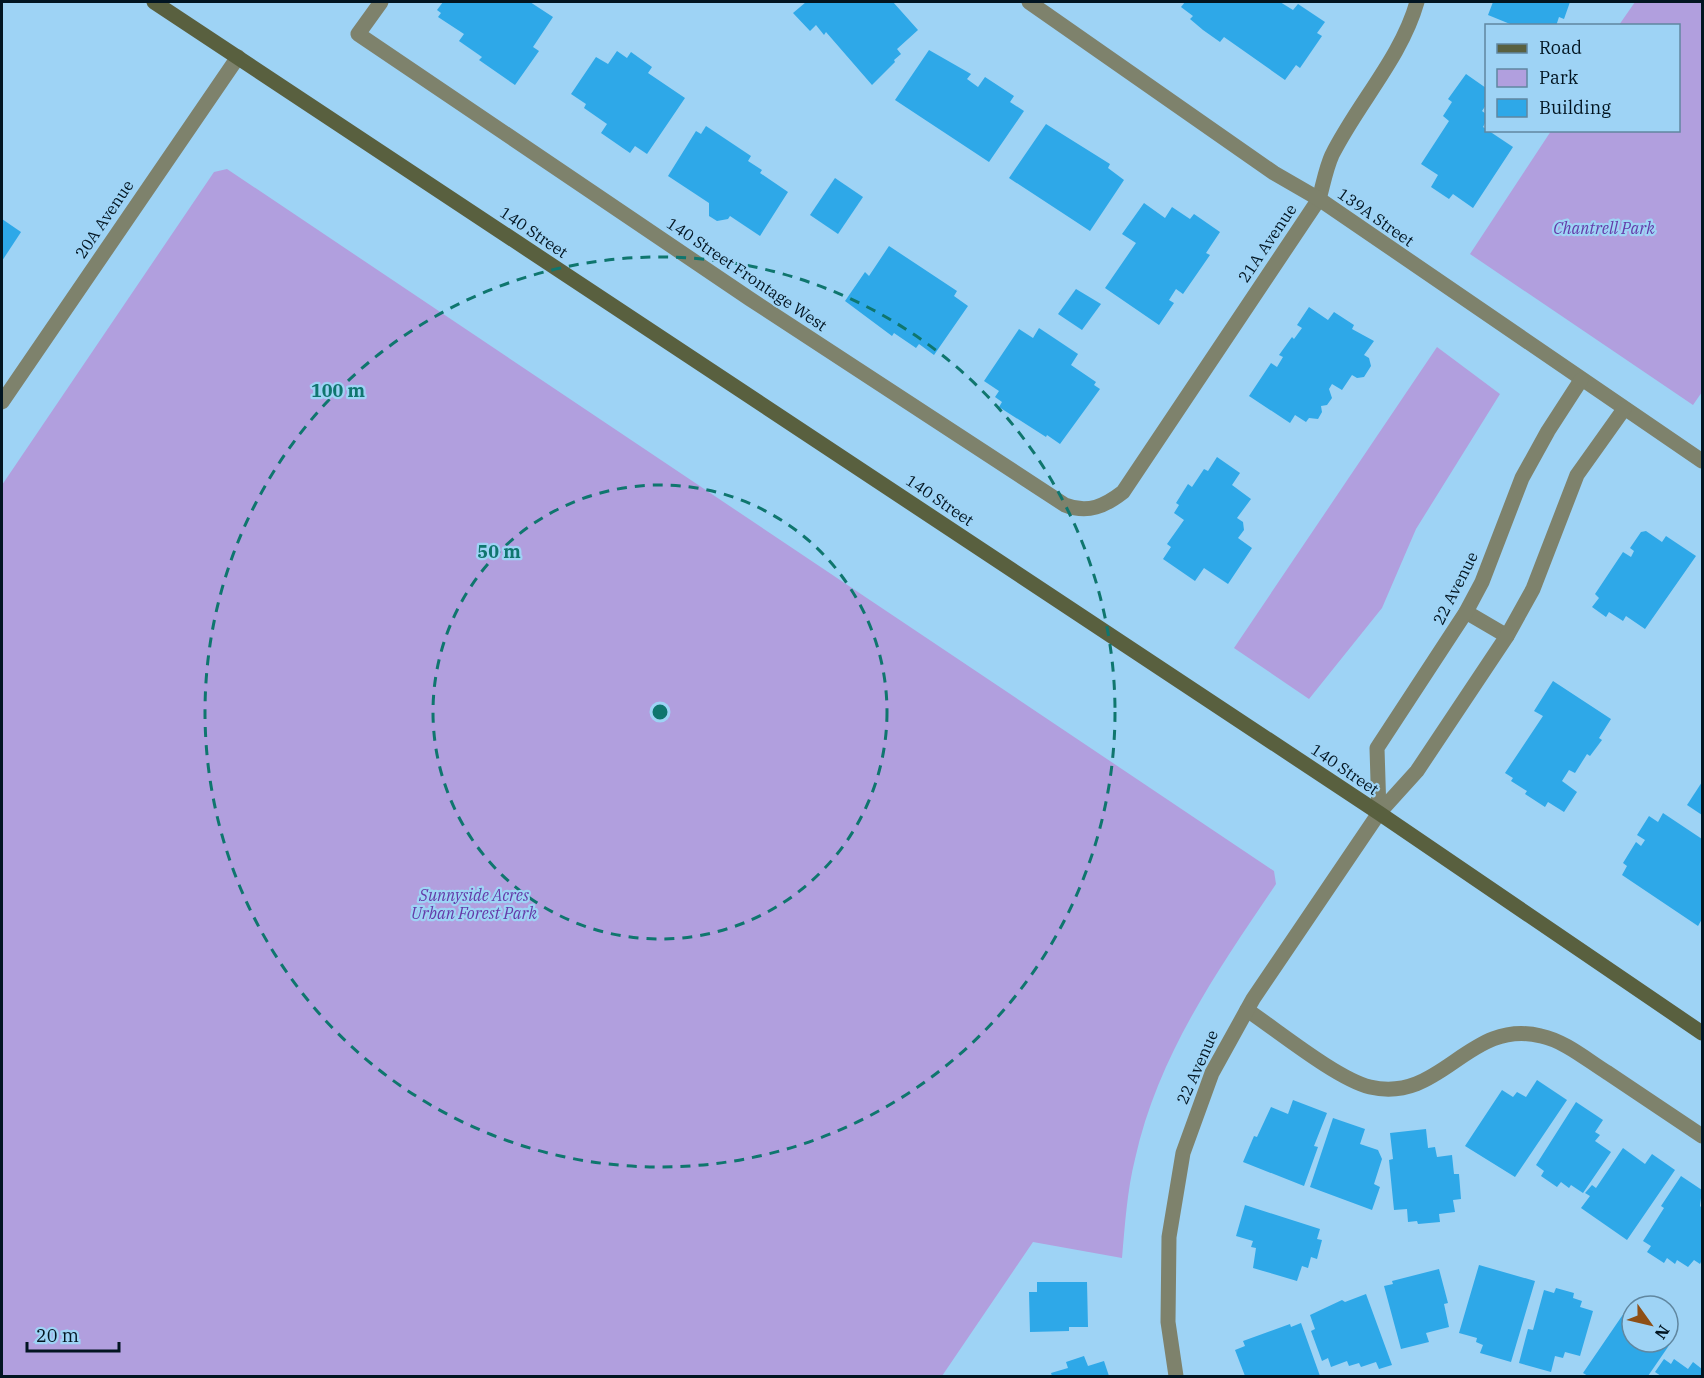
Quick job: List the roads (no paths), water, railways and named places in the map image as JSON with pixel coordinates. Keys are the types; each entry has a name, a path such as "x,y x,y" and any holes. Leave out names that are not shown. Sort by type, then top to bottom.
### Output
{"main road":[{"name":"140 Street","path":"154,2 1379,813 1702,1033"}],"street":[{"name":"140 Street Frontage West","path":"381,2 358,34 750,299 1065,505 1077,510 1090,509 1108,504 1123,492"},
{"name":"139A Street","path":"1029,2 1264,166 1319,199 1702,461"},
{"name":"21A Avenue","path":"1123,492 1319,199 1332,156 1390,60 1412,19 1417,2"},
{"name":"20A Avenue","path":"2,402 238,57"},
{"name":"22 Avenue","path":"1379,813 1377,748 1466,612 1482,582 1522,478 1548,431 1581,380"},
{"name":"22 Avenue","path":"1176,1377 1168,1322 1167,1279 1174,1195 1196,1113 1216,1064 1246,1010 1379,813 1418,771 1507,636 1533,589 1577,475 1624,409"},
{"path":"1466,612 1507,636"},
{"path":"1246,1010 1341,1074 1369,1087 1400,1089 1430,1080 1480,1042 1490,1039 1510,1034 1541,1036 1569,1048 1702,1136"}],"park label":[{"name":"Chantrell Park","path":"1604,228"},
{"name":"Sunnyside Acres Urban Forest Park","path":"474,904"}]}
